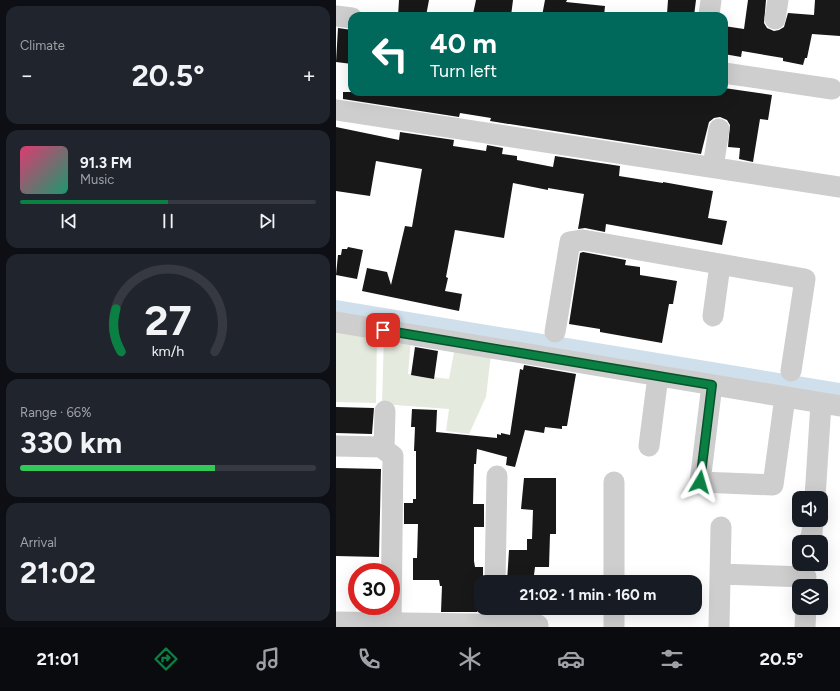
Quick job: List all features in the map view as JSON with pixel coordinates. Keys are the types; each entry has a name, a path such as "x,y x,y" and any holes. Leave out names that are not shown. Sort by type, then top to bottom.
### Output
{"street":[{"path":"336,16 348,18"},
{"path":"728,74 832,89"},
{"path":"336,110 713,166 840,187"},
{"path":"713,166 719,129"},
{"path":"554,332 570,242 583,240 805,279 791,371"},
{"path":"713,316 720,265"},
{"path":"336,322 830,405 816,491"},
{"path":"649,446 658,376"},
{"path":"712,385 700,482 773,486 785,398"},
{"path":"384,449 385,411"},
{"path":"336,446 382,447 393,456 384,625"},
{"path":"495,575 497,476"},
{"path":"614,482 614,575"},
{"path":"719,627 721,527"},
{"path":"720,574 806,576"},
{"path":"614,615 614,627"},
{"path":"805,627 806,615"},
{"path":"336,622 384,625 494,620 538,625"}],"shaded area":[{"path":"336,328 377,334 376,403 336,402"},
{"path":"384,335 411,339 408,374 449,379 455,347 491,354 486,397 469,434 446,431 449,409 382,404"}],"water":[{"path":"336,300 840,383 840,399 336,317"}],"building":[{"path":"399,0 429,0 427,12 398,12"},
{"path":"476,0 513,0 512,12 473,12"},
{"path":"545,0 567,0 566,2 605,6 604,12 543,12"},
{"path":"668,0 696,0 694,12 667,12"},
{"path":"748,0 766,0 764,23 767,28 774,31 784,27 788,13 814,15 815,0 840,0 840,36 812,34 807,58 805,58 803,65 783,61 783,58 742,51 741,57 728,55 728,27 744,29"},
{"path":"338,28 348,29 348,64 336,62"},
{"path":"728,89 772,95 768,120 760,119 753,162 739,159 740,148 728,147 730,125 727,120 720,117 714,118 709,122 701,154 490,121 491,118 460,113 459,117 343,99 343,92 348,92 348,96 728,96"},
{"path":"336,127 399,140 400,132 454,140 453,146 486,151 487,145 503,148 502,154 517,156 517,160 553,167 555,156 620,166 619,176 713,191 708,218 727,221 722,245 606,224 605,232 585,228 578,229 584,194 548,188 548,190 513,183 504,238 455,230 446,277 448,278 445,291 462,294 459,311 362,291 367,268 387,272 391,285 405,226 412,227 422,169 376,161 370,196 336,191"},
{"path":"348,247 363,250 357,279 336,275 338,255 341,255 342,249 347,249"},
{"path":"583,252 626,260 625,265 640,267 640,275 677,281 673,304 669,304 662,343 600,332 600,329 569,324 580,253"},
{"path":"415,347 438,351 434,379 411,375"},
{"path":"524,365 576,374 567,426 562,426 562,429 545,427 544,433 525,430 515,467 506,465 507,457 477,449 476,464 474,464 473,504 484,504 484,527 474,527 474,561 475,567 483,567 483,575 474,575 474,612 441,612 442,586 440,586 439,580 413,580 413,558 417,558 418,524 404,524 404,503 413,503 413,499 416,499 416,451 414,451 415,427 411,427 412,409 437,410 436,432 497,438 497,434 501,435 501,433 510,435 520,369 523,370"},
{"path":"336,407 374,408 372,434 336,433"},
{"path":"336,468 381,469 379,557 336,556"},
{"path":"524,478 556,478 556,534 550,534 549,567 535,567 534,575 507,575 509,550 527,550 527,539 532,539 533,510 521,509"}],"route":[{"path":"383,330 712,385 700,482"}]}
